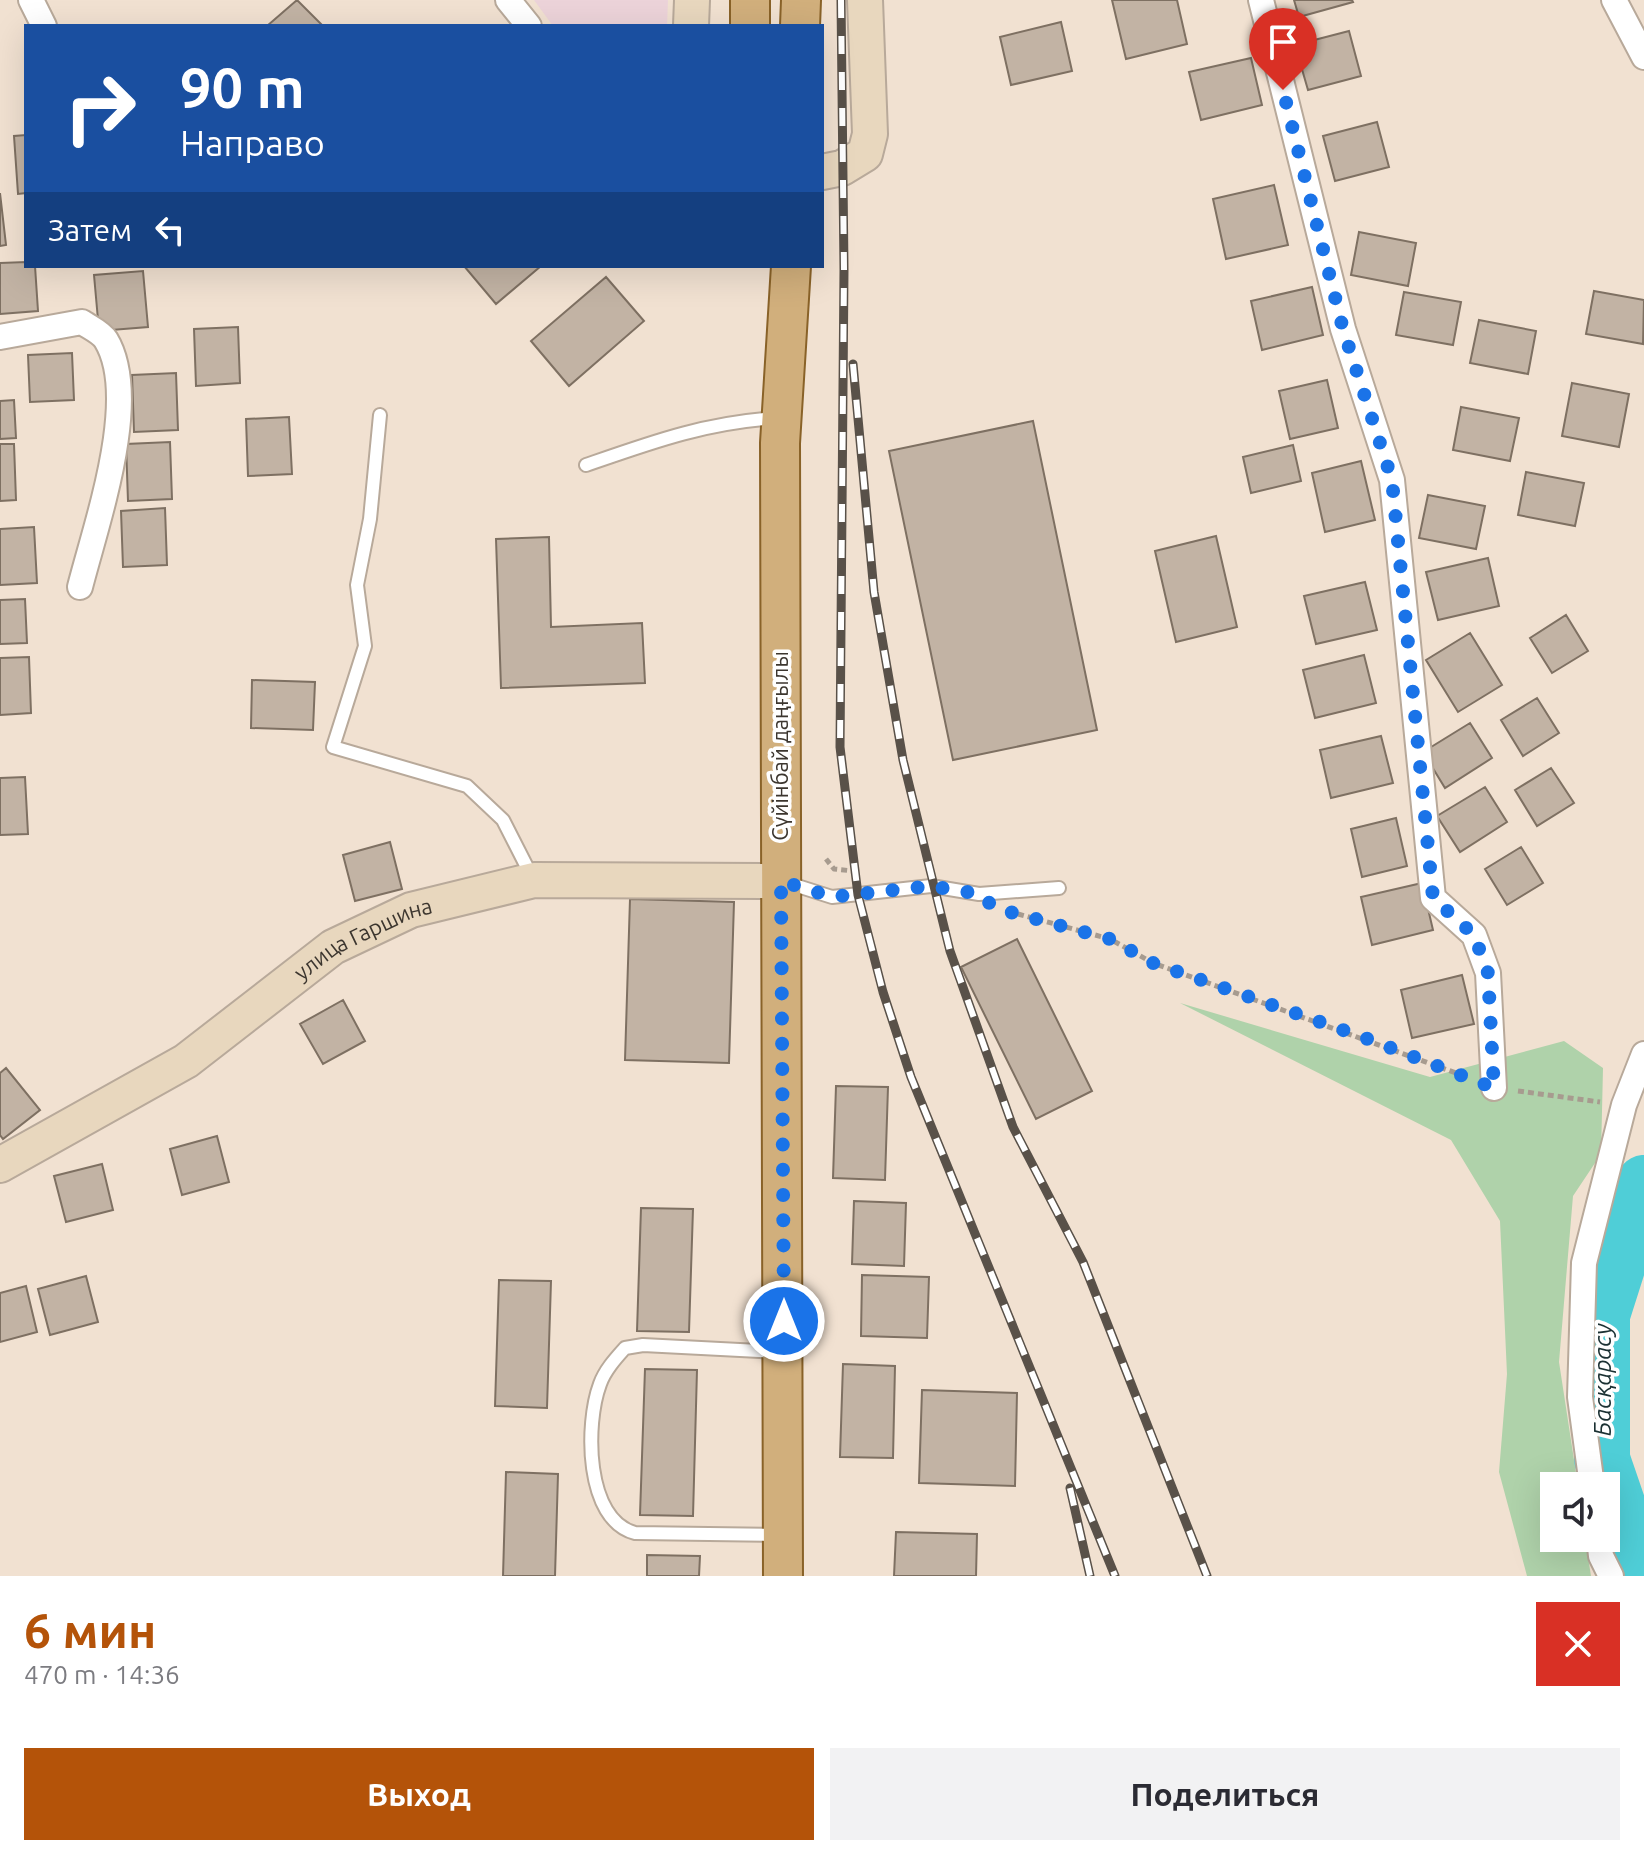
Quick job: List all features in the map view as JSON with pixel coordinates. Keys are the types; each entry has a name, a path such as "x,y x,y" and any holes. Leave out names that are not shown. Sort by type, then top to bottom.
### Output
{"main road":[{"name":"Сүйінбай даңғылы","path":"765,268 779,430"},
{"name":"Сүйінбай даңғылы","path":"783,1576 785,1353 779,430 791,268"}],"street":[{"path":"31,0 43,24"},
{"path":"508,0 527,24"},
{"path":"691,24 692,0"},
{"path":"824,172 842,168 865,154 870,134 865,0"},
{"path":"1261,0 1343,329 1392,480 1433,898 1474,935 1488,973 1494,1088"},
{"path":"1614,0 1644,57"},
{"path":"0,337 82,322 104,337 117,365 118,440 80,587"},
{"name":"улица Гаршина","path":"0,1165 186,1061 333,947 411,910 534,880 781,881"},
{"path":"1590,1472 1580,1397 1584,1263 1624,1105 1644,1054"},
{"path":"1601,1552 1611,1576"}],"lane":[{"path":"380,415 370,519 357,585 365,646 333,747 467,786 503,820 534,880"},
{"path":"586,465 687,430 730,421 779,430"},
{"path":"781,881 832,897 931,886 979,894 1059,888"},
{"path":"783,1535 635,1533 621,1530 609,1517 602,1502 593,1455 593,1418 599,1385 625,1348 643,1345 785,1353"}],"path":[{"path":"826,859 834,869 869,871"},
{"path":"979,894 995,908 1110,939 1153,963 1360,1036 1494,1088 1624,1105"}],"shaded area":[{"path":"534,0 668,0 667,24 552,24"}],"green space":[{"path":"1180,1003 1430,1077 1564,1041 1603,1068 1601,1154 1573,1196 1559,1362 1576,1472 1540,1472 1540,1552 1587,1552 1591,1576 1527,1576 1499,1472 1507,1374 1500,1221 1451,1140"}],"building":[{"path":"297,0 321,24 269,24"},
{"path":"1112,0 1177,0 1187,44 1126,59"},
{"path":"1294,0 1352,0 1353,2 1299,17"},
{"path":"1061,22 1072,71 1011,85 1000,37"},
{"path":"1349,31 1361,76 1308,90 1295,45"},
{"path":"1251,58 1262,105 1201,120 1189,72"},
{"path":"1377,122 1389,167 1335,181 1323,136"},
{"path":"24,135 24,193 18,194 14,136"},
{"path":"1274,185 1288,245 1226,259 1213,199"},
{"path":"0,193 6,245 0,246"},
{"path":"1359,232 1416,243 1408,286 1351,275"},
{"path":"24,262 24,268 35,268 38,311 0,314 0,263"},
{"path":"466,268 539,268 496,304"},
{"path":"143,271 148,327 99,331 94,275"},
{"path":"606,277 644,321 569,386 531,341"},
{"path":"1312,287 1323,335 1262,350 1251,301"},
{"path":"1594,291 1644,300 1643,344 1586,334"},
{"path":"1404,292 1461,302 1453,345 1396,335"},
{"path":"1479,320 1536,331 1528,374 1470,363"},
{"path":"238,327 240,383 196,386 194,329"},
{"path":"72,353 74,400 30,402 28,355"},
{"path":"176,373 178,430 134,432 132,375"},
{"path":"1327,380 1338,428 1290,439 1279,391"},
{"path":"1572,383 1629,394 1619,447 1562,436"},
{"path":"14,400 16,438 0,439 0,401"},
{"path":"1461,407 1519,418 1510,461 1453,450"},
{"path":"289,417 292,474 248,476 246,419"},
{"path":"1033,421 1097,730 953,760 889,451"},
{"path":"170,442 172,499 128,501 126,444"},
{"path":"0,444 14,444 16,500 0,501"},
{"path":"1293,445 1301,481 1251,493 1243,457"},
{"path":"1361,461 1375,520 1325,532 1312,473"},
{"path":"1526,472 1584,483 1575,526 1518,515"},
{"path":"1428,495 1485,506 1476,549 1419,538"},
{"path":"165,508 167,565 123,567 121,511"},
{"path":"34,527 37,583 0,585 0,529"},
{"path":"1216,536 1237,627 1176,642 1155,551"},
{"path":"549,537 551,627 642,623 645,683 501,688 496,539"},
{"path":"1488,558 1499,606 1438,620 1426,572"},
{"path":"1365,582 1377,630 1316,644 1304,596"},
{"path":"25,599 27,643 0,644 0,600"},
{"path":"1566,615 1588,651 1552,673 1530,638"},
{"path":"1470,633 1502,685 1458,712 1426,660"},
{"path":"1364,655 1376,703 1315,718 1303,670"},
{"path":"29,657 31,713 0,715 0,658"},
{"path":"252,680 315,682 313,730 251,728"},
{"path":"1537,698 1559,733 1523,756 1501,720"},
{"path":"1470,723 1492,758 1445,788 1423,752"},
{"path":"1381,736 1393,783 1331,798 1320,750"},
{"path":"1551,768 1574,803 1537,826 1515,790"},
{"path":"25,777 28,834 0,835 0,778"},
{"path":"1485,787 1507,822 1460,852 1437,816"},
{"path":"1396,818 1407,866 1362,877 1351,829"},
{"path":"390,842 402,889 355,901 343,855"},
{"path":"1521,847 1543,883 1507,905 1485,869"},
{"path":"1422,883 1433,930 1372,945 1361,897"},
{"path":"630,899 734,902 729,1063 625,1060"},
{"path":"1017,939 1092,1091 1036,1119 961,967"},
{"path":"1462,975 1474,1024 1412,1038 1401,990"},
{"path":"343,1000 365,1041 323,1064 300,1024"},
{"path":"6,1068 40,1110 3,1139 0,1135 0,1073"},
{"path":"836,1086 888,1087 885,1180 833,1178"},
{"path":"217,1136 229,1182 182,1195 170,1149"},
{"path":"102,1164 113,1210 66,1222 54,1176"},
{"path":"854,1201 906,1203 904,1266 852,1264"},
{"path":"641,1208 693,1209 689,1332 637,1331"},
{"path":"862,1275 929,1277 927,1338 861,1336"},
{"path":"86,1276 98,1322 50,1335 38,1289"},
{"path":"499,1280 551,1281 547,1408 495,1406"},
{"path":"26,1286 37,1332 0,1342 0,1293"},
{"path":"843,1364 895,1366 893,1458 840,1457"},
{"path":"645,1369 697,1370 693,1516 640,1515"},
{"path":"922,1390 1017,1393 1015,1486 919,1483"},
{"path":"506,1472 558,1474 555,1576 503,1576"},
{"path":"896,1532 977,1534 976,1576 894,1576"},
{"path":"647,1555 700,1556 699,1576 647,1576"}],"waterway":[{"name":"Басқарасу","path":"1642,1576 1602,1459 1602,1315 1644,1183"}],"railway":[{"path":"841,0 844,269 840,747 858,895 883,992 911,1077 1115,1576"},
{"path":"853,364 874,592 903,760 950,951 1013,1127 1083,1262 1207,1576"},
{"path":"1070,1488 1090,1576"}],"route":[{"path":"784,1321 781,881 832,897 931,886 979,894 995,908 1110,939 1153,963 1360,1036 1494,1088 1488,973 1474,935 1433,898 1392,480 1343,329 1283,90"}]}
